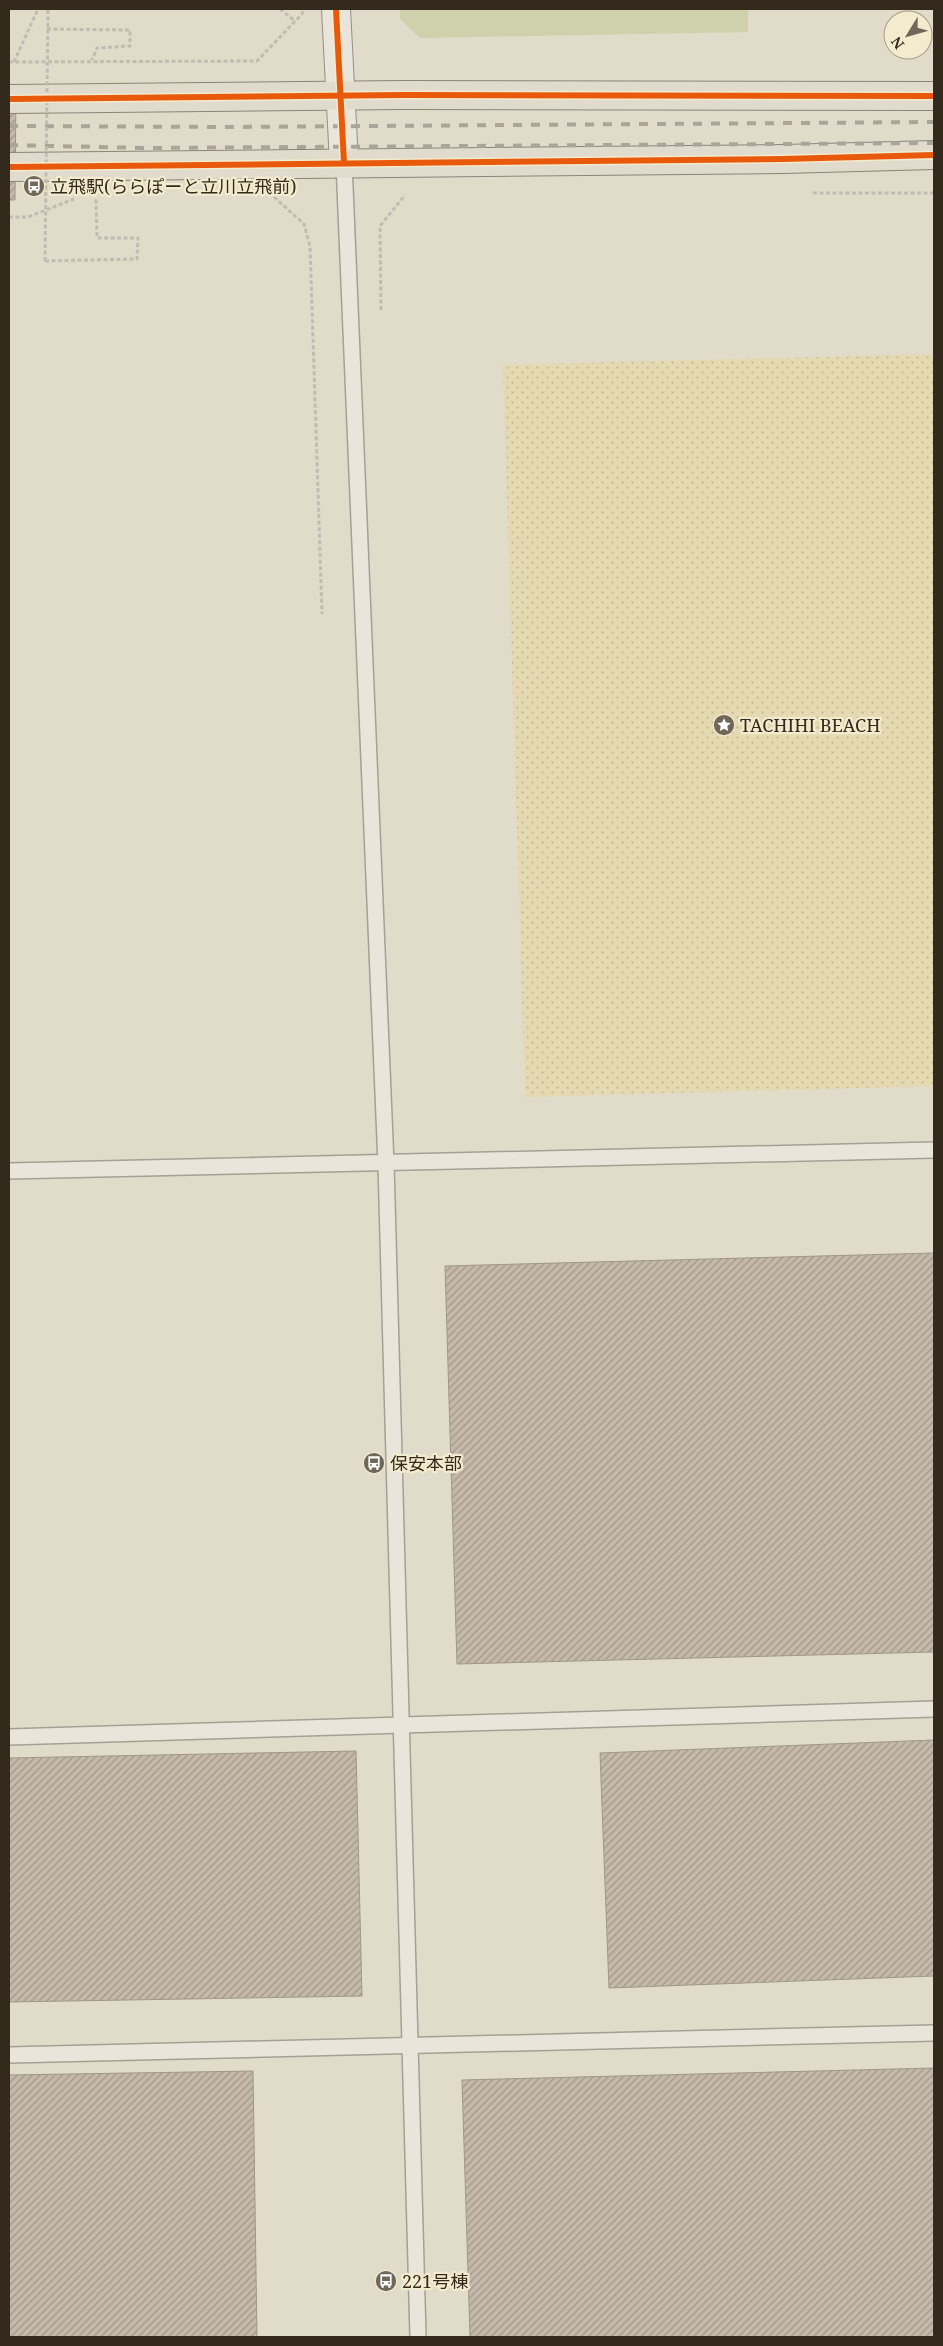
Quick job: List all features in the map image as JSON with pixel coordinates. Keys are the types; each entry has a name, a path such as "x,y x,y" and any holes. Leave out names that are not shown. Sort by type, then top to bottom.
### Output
{"main road":[{"path":"9,99 339,95 934,96"},
{"path":"9,167 783,159 934,155"}],"street":[{"path":"336,9 344,163"}],"lane":[{"path":"344,163 386,1164 418,2337"},
{"path":"9,1172 934,1150"},
{"path":"9,1737 934,1710"},
{"path":"9,2056 934,2033"}],"path":[{"path":"14,62 38,9"},
{"path":"48,9 45,261 137,259 138,238 97,238 96,196"},
{"path":"280,9 295,21"},
{"path":"9,62 257,60 302,14 303,9"},
{"path":"47,29 130,30 130,46 102,46 97,48 92,60"},
{"path":"381,310 380,226 408,192"},
{"path":"805,192 934,193"},
{"path":"271,194 304,224 310,246 322,614"},
{"path":"9,217 28,216 84,196"},
{"path":"90,196 105,196"}],"sand":[{"name":"TACHIHI BEACH","path":"934,354 934,1086 525,1097 503,365"}],"green space":[{"path":"400,9 748,9 748,32 420,38 400,19"}],"building":[{"path":"9,85 16,85 15,200 9,200"},
{"path":"934,1253 934,1652 457,1664 445,1266"},
{"path":"934,1740 934,1976 609,1988 600,1753"},
{"path":"356,1751 362,1996 9,2002 9,1758"},
{"path":"934,2068 934,2337 470,2337 462,2080"},
{"path":"253,2071 257,2337 9,2337 9,2075"}],"railway":[{"path":"9,126 230,127 934,122"},
{"path":"9,145 143,148 934,143"}],"cycle path":[{"path":"336,9 344,163"},
{"path":"9,99 403,95 934,96"},
{"path":"9,167 783,159 934,155"}],"place":[{"name":"立飛駅(ららぽーと立川立飛前)","path":"34,186"},
{"name":"TACHIHI BEACH","path":"724,725"},
{"name":"保安本部","path":"374,1463"},
{"name":"221号棟","path":"386,2281"}]}
